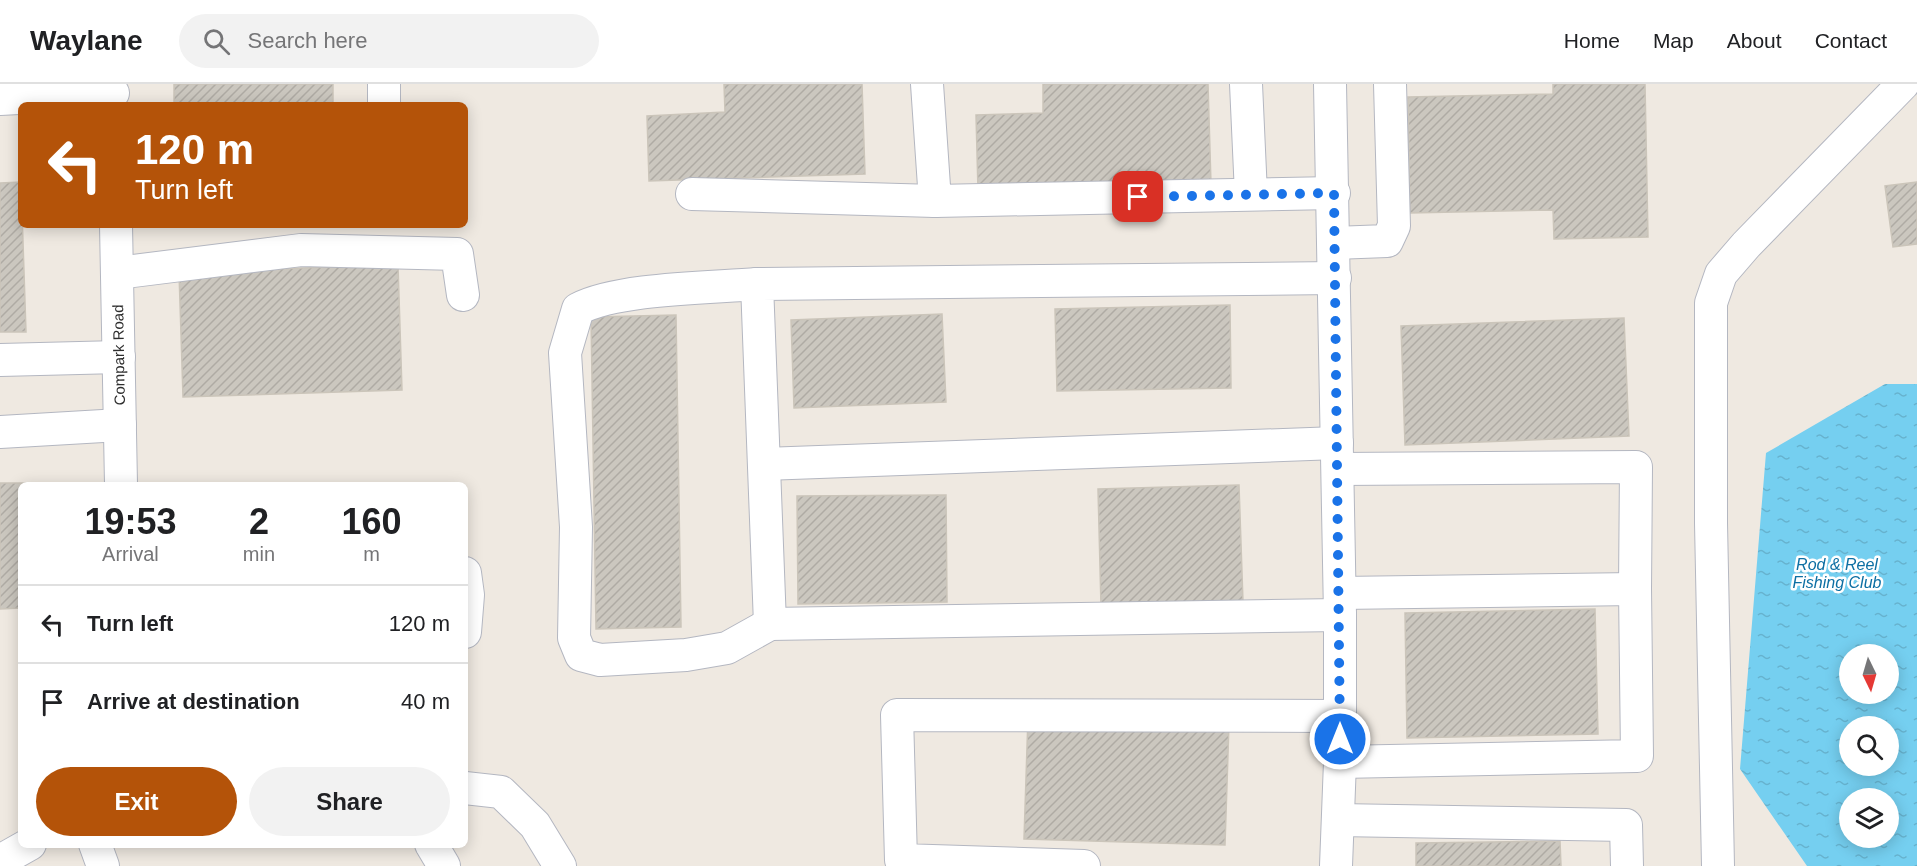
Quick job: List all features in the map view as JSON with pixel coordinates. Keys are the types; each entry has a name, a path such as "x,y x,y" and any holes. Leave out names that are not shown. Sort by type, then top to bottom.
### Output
{"street":[{"path":"384,84 384,102"},
{"path":"927,84 935,201"},
{"path":"1246,84 1251,194"},
{"path":"1330,84 1334,193 1340,604 1340,762 1336,866"},
{"path":"1334,243 1387,241 1394,226 1390,84"},
{"path":"1718,866 1711,523 1711,303 1721,274 1746,245 1904,84"},
{"path":"0,99 113,94"},
{"path":"692,194 935,201 1334,193"},
{"name":"Compark Road","path":"116,228 121,482"},
{"path":"117,273 301,250 457,254 463,295"},
{"path":"1335,278 757,284 633,294 593,301 578,309 565,353 576,526 574,638 581,655 600,660 686,655 727,648 770,624 1340,604 1635,589"},
{"path":"757,284 770,624"},
{"path":"0,360 119,357"},
{"path":"0,432 120,425"},
{"path":"764,464 1337,456 1636,467 1637,756 1340,762"},
{"path":"1084,866 901,860 897,715 1340,716"},
{"path":"468,788 501,792 535,825 560,866"},
{"path":"1338,820 1626,825 1627,866"},
{"path":"0,861 23,848"},
{"path":"96,848 103,866"},
{"path":"433,848 444,866"}],"water":[{"name":"Rod & Reel Fishing Club","path":"1885,384 1917,384 1917,866 1807,866 1740,769 1766,453"}],"building":[{"path":"174,84 333,84 333,102 174,102"},
{"path":"724,84 862,84 865,174 649,181 647,116 725,112"},
{"path":"1043,84 1208,84 1211,184 978,190 976,115 1043,113"},
{"path":"1553,84 1645,84 1648,237 1554,239 1553,210 1410,213 1408,97 1553,94"},
{"path":"18,182 18,228 23,228 26,332 0,332 0,183"},
{"path":"1917,182 1917,244 1893,247 1885,186"},
{"path":"398,265 402,390 183,397 179,272"},
{"path":"1230,305 1231,388 1057,391 1055,309"},
{"path":"942,314 946,402 794,408 791,320"},
{"path":"676,315 681,627 596,629 591,317"},
{"path":"1624,318 1629,436 1405,445 1401,326"},
{"path":"0,483 18,483 18,608 0,609"},
{"path":"1239,485 1243,602 1101,606 1098,489"},
{"path":"946,495 947,602 798,604 797,496"},
{"path":"1595,609 1598,734 1407,738 1405,613"},
{"path":"1028,717 1229,724 1225,845 1024,839"},
{"path":"1560,841 1561,866 1416,866 1416,843"}],"route":[{"path":"1138,197 1334,193 1340,739"}]}
